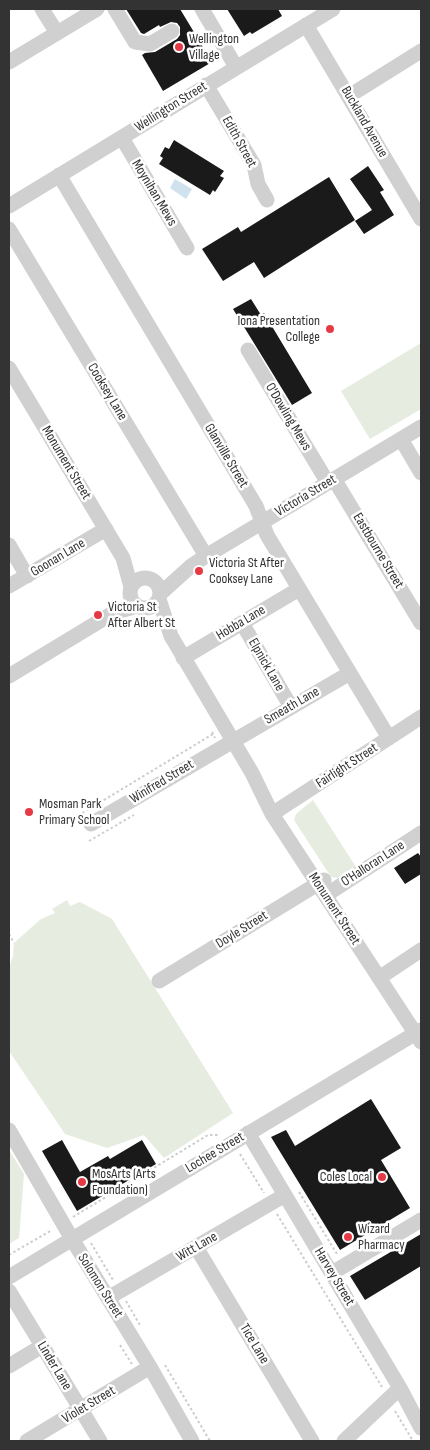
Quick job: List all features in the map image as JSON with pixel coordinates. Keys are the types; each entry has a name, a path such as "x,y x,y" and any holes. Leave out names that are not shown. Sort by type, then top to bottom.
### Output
{"street":[{"path":"42,9 56,33"},
{"path":"9,62 97,9"},
{"path":"115,9 134,42 150,44 172,31"},
{"path":"202,9 236,67"},
{"name":"Wellington Street","path":"9,206 333,9"},
{"name":"Buckland Avenue","path":"306,25 421,219"},
{"path":"349,96 421,51"},
{"name":"Edith Street","path":"206,85 254,165 258,184 267,200"},
{"name":"Moynihan Mews","path":"122,138 187,248"},
{"name":"Glanville Street","path":"59,175 256,506 267,535 389,738"},
{"name":"Cooksey Lane","path":"9,229 206,556"},
{"name":"O'Dowling Mews","path":"248,350 331,481"},
{"name":"Monument Street","path":"9,368 123,558 135,599 171,636"},
{"name":"Victoria Street","path":"160,596 190,566 421,427"},
{"path":"401,439 421,472"},
{"name":"Eastbourne Street","path":"331,481 421,623"},
{"name":"Goonan Lane","path":"9,586 106,529"},
{"path":"9,545 27,576"},
{"name":"Monument Street","path":"123,558 149,579"},
{"name":"Victoria Street","path":"149,579 190,566"},
{"path":"149,579 158,586 160,596 153,606 135,599 137,580 149,579"},
{"name":"Hobba Lane","path":"183,658 299,589"},
{"name":"Monument Street","path":"160,596 171,636 227,744 252,773 420,1033"},
{"path":"9,676 135,599"},
{"name":"Elpnick Lane","path":"242,623 291,707"},
{"name":"Smeath Lane","path":"227,744 350,672"},
{"name":"Fairlight Street","path":"277,811 421,717"},
{"name":"Winifred Street","path":"91,824 227,744"},
{"name":"O'Halloran Lane","path":"325,887 421,833"},
{"name":"Doyle Street","path":"159,981 325,887"},
{"path":"382,976 421,950"},
{"name":"Lochee Street","path":"9,1277 248,1133 420,1033"},
{"name":"Solomon Street","path":"9,1130 108,1298 144,1371 192,1441"},
{"name":"Harvey Street","path":"248,1133 291,1192 337,1270 420,1425"},
{"name":"Witt Lane","path":"108,1298 291,1192"},
{"path":"337,1270 421,1220"},
{"name":"Tice Lane","path":"196,1247 312,1441"},
{"name":"Linder Lane","path":"9,1291 100,1441"},
{"path":"9,1366 42,1346"},
{"name":"Violet Street","path":"27,1441 144,1371"},
{"path":"344,1441 400,1388"}],"path":[{"path":"62,826 212,733 227,744"},
{"path":"9,934 14,943"},
{"path":"9,1256 208,1135 222,1135"},
{"path":"291,1192 338,1255 336,1258 337,1270"},
{"path":"120,1344 144,1371"}],"shaded area":[{"path":"421,343 421,409 370,439 341,391"},
{"path":"313,800 356,867 339,878 331,877 294,820 296,814"},
{"path":"67,900 70,906 80,902 112,919 233,1113 164,1158 144,1135 107,1148 65,1134 9,1051 9,968 13,956 14,943 41,919 55,913 52,909"},
{"path":"9,1150 24,1174 19,1238 9,1244"}],"water":[{"path":"175,179 192,189 186,199 170,188"}],"building":[{"name":"Wellington Village","path":"126,9 180,9 212,62 163,91 142,55 155,52 177,39 180,35 180,27 177,23 171,22 160,27 159,25 144,34 141,33"},
{"path":"227,9 278,9 282,16 252,34 250,32 244,36"},
{"path":"174,140 224,171 220,176 224,178 215,192 213,190 210,195 159,164 163,158 160,156 165,147 169,149"},
{"path":"368,166 384,190 380,192 394,215 364,234 355,221 372,210 350,179"},
{"path":"329,177 355,220 264,278 254,262 223,281 202,249 238,227 241,232"},
{"path":"251,299 261,315 264,313 312,393 292,405 233,309"},
{"path":"418,853 421,857 421,874 405,884 394,868"},
{"path":"371,1099 401,1148 381,1160 410,1208 340,1250 271,1137 286,1130 295,1146"},
{"path":"62,1140 80,1172 108,1156 110,1159 142,1140 156,1164 77,1211 42,1151"},
{"path":"421,1234 421,1266 365,1300 350,1276"}],"place":[{"name":"Wellington Village","path":"179,47"},
{"name":"Iona Presentation College","path":"330,329"},
{"name":"Victoria St After Cooksey Lane","path":"199,571"},
{"name":"Victoria St After Albert St","path":"98,615"},
{"name":"Mosman Park Primary School","path":"29,812"},
{"name":"Coles Local","path":"382,1177"},
{"name":"MosArts (Arts Foundation)","path":"82,1182"},
{"name":"Wizard Pharmacy","path":"348,1237"}]}
